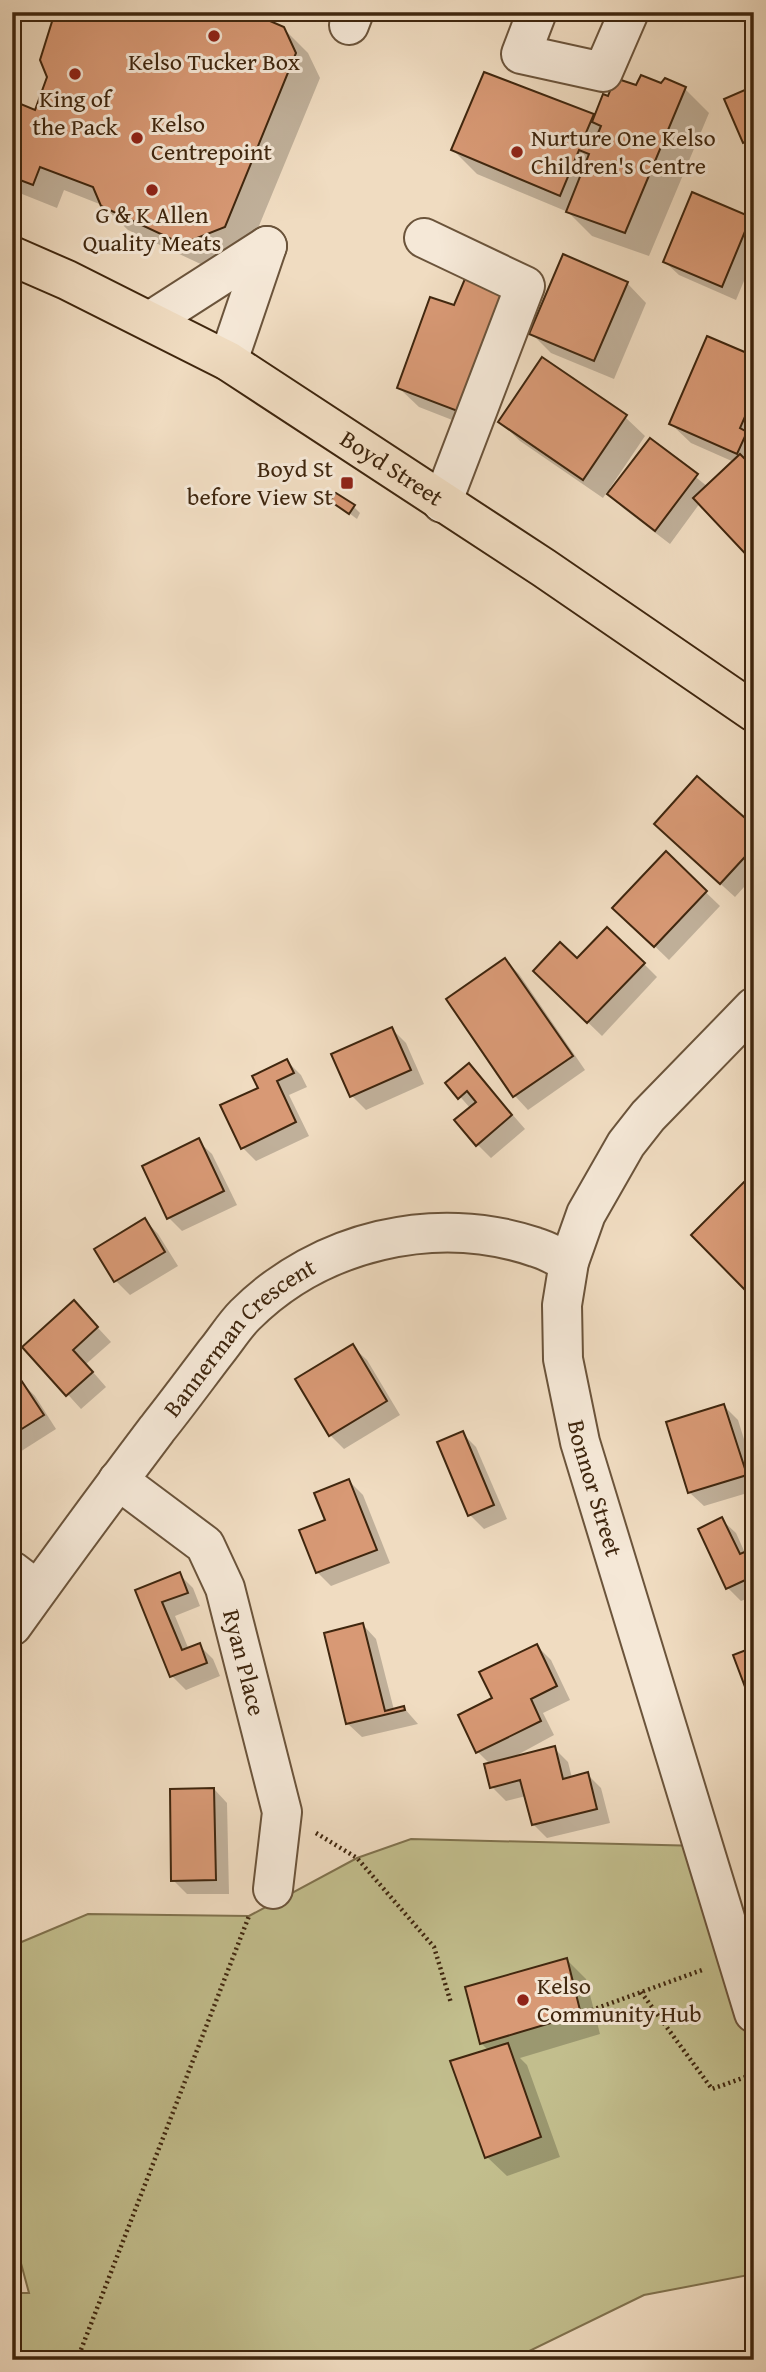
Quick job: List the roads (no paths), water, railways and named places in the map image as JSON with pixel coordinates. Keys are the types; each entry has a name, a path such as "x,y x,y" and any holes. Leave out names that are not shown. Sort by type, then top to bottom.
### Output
{"main road":[{"name":"Boyd Street","path":"12,256 68,279 228,361 544,568 754,712"}],"street":[{"path":"537,12 521,54 603,72 629,12"},
{"path":"425,238 525,286 442,503"},
{"path":"150,321 267,246 228,361"},
{"name":"Bonnor Street","path":"754,1007 648,1116 626,1144 586,1214 569,1262 562,1305 563,1359 580,1442 754,2013"},
{"name":"Bannerman Crescent","path":"12,1626 25,1581 118,1480 243,1317 276,1288 310,1267 349,1249 392,1238 442,1231 534,1246 569,1262"},
{"name":"Ryan Place","path":"118,1480 205,1545 225,1588 282,1812 273,1889"}],"place":[{"name":"Kelso Tucker Box","path":"214,36"},
{"name":"King of the Pack","path":"75,74"},
{"name":"Kelso Centrepoint","path":"137,138"},
{"name":"Nurture One Kelso Children's Centre","path":"517,152"},
{"name":"G & K Allen Quality Meats","path":"152,190"},
{"name":"Boyd St before View St","path":"347,483"},
{"name":"Kelso Community Hub","path":"523,2000"}]}
